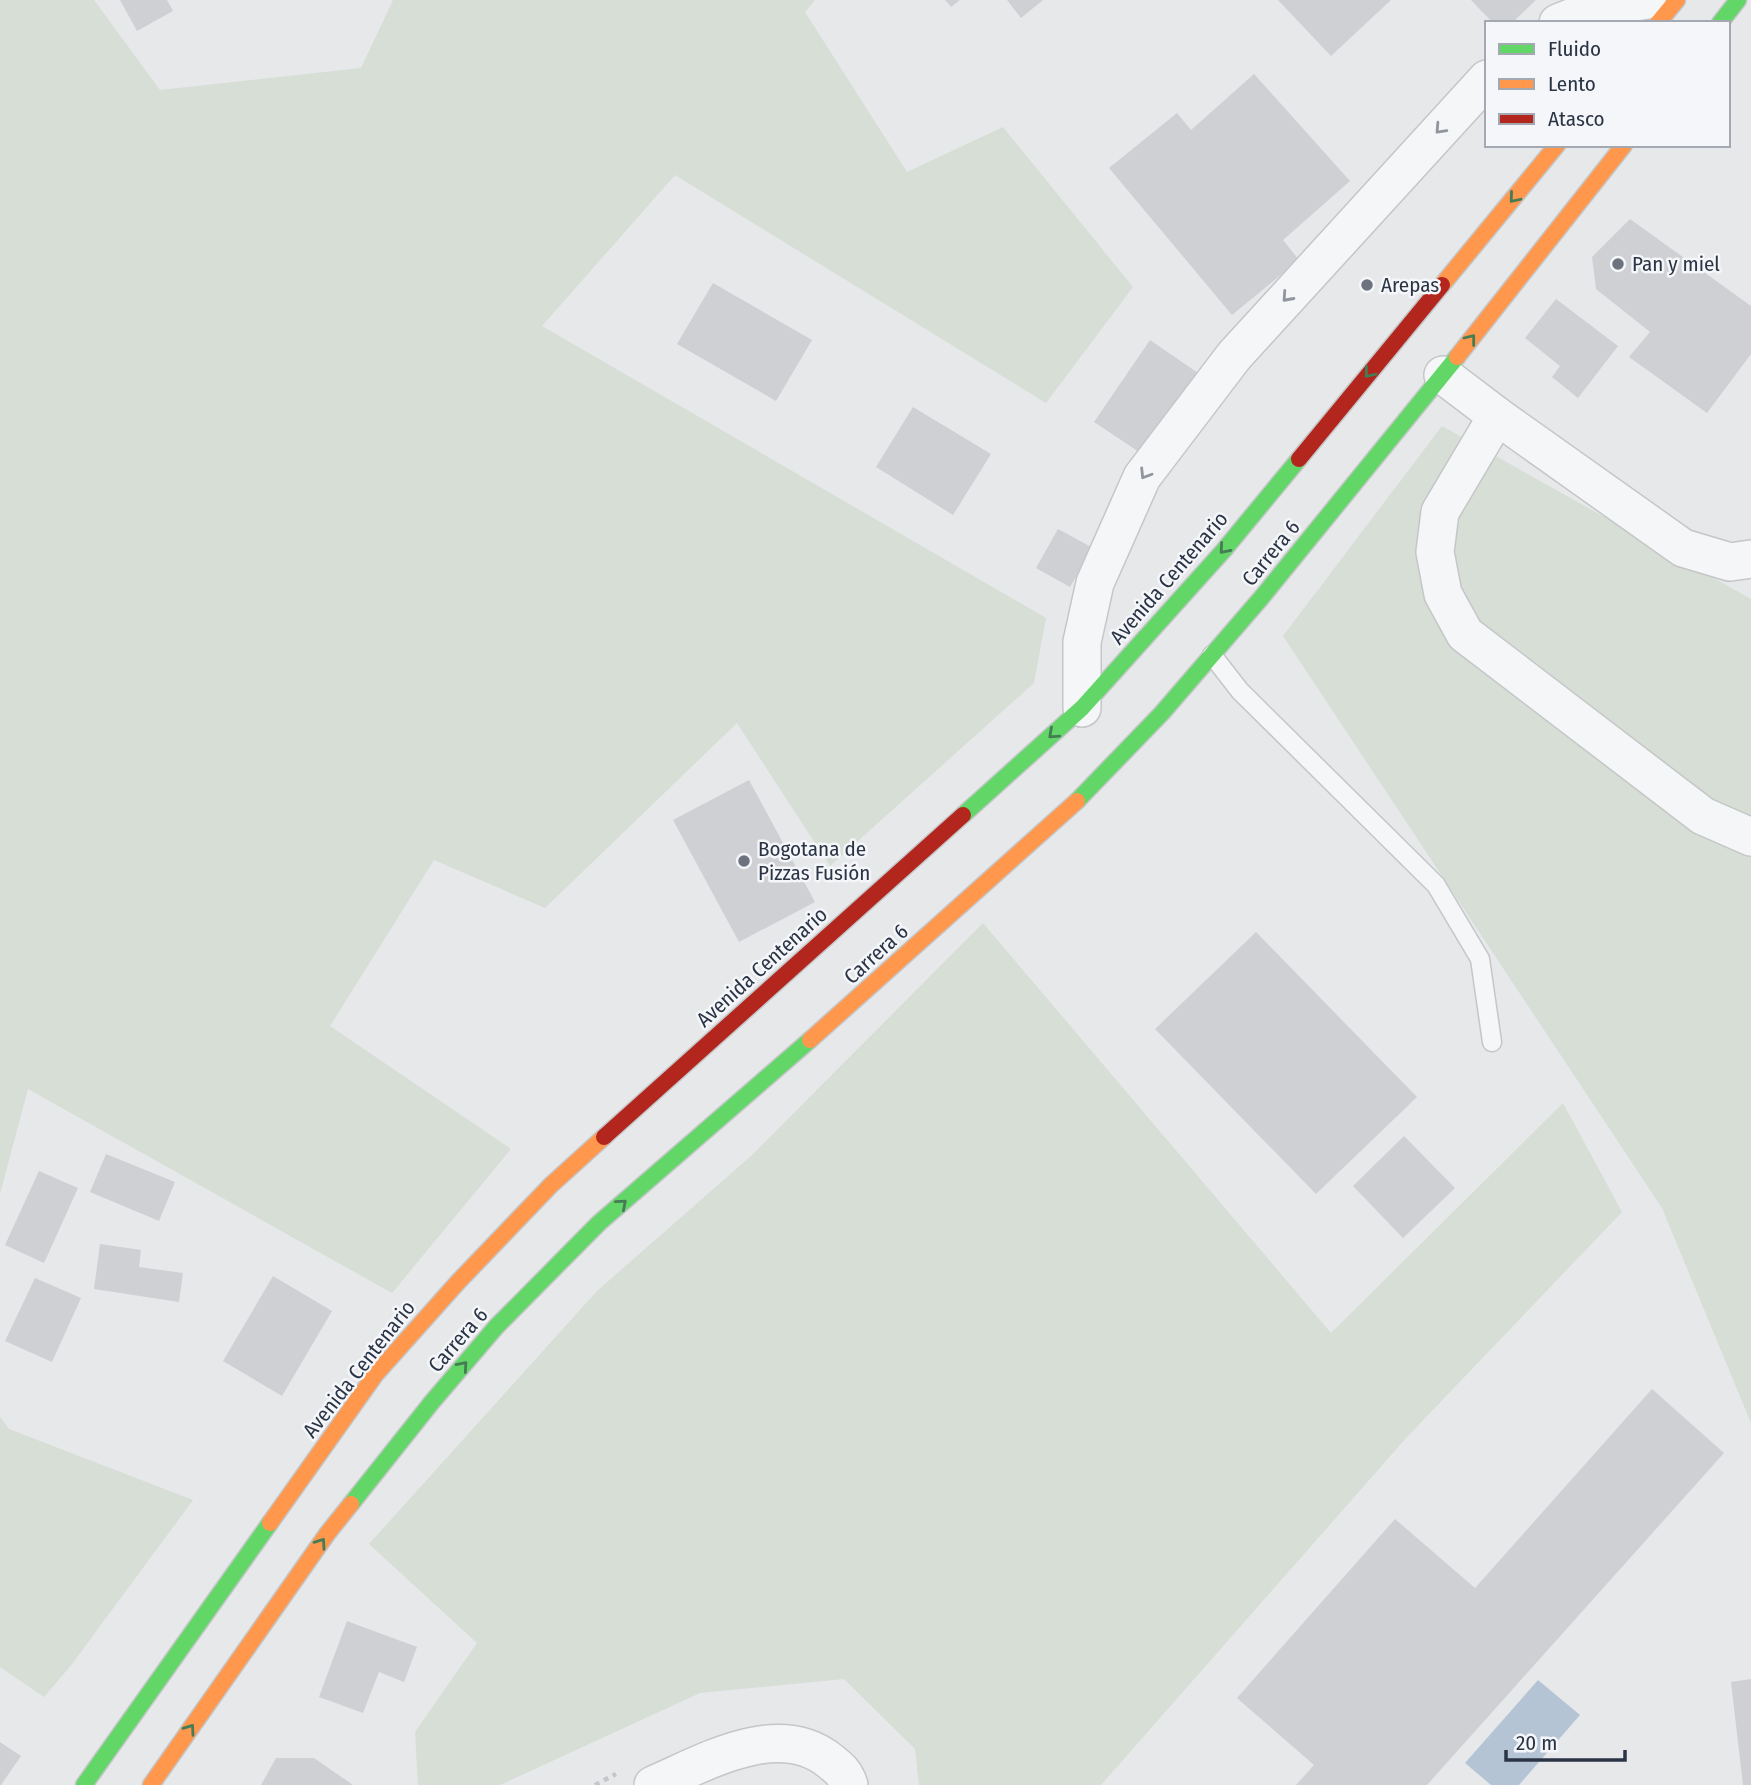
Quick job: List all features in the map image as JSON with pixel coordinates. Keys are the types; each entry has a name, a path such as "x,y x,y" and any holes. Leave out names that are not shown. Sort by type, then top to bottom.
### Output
{"main road":[{"path":"1660,21 1677,0"},
{"path":"1722,21 1738,0"},
{"name":"Avenida Centenario","path":"84,1785 375,1375 458,1282 551,1185 1082,708 1224,550 1555,147"},
{"name":"Carrera 6","path":"150,1785 327,1534 432,1402 496,1327 599,1223 776,1071 1074,804 1162,713 1262,597 1443,375 1622,147"}],"street":[{"path":"1563,21 1590,10 1647,0"},
{"path":"1082,708 1082,642 1096,583 1142,477 1234,356 1485,81"},
{"path":"1443,375 1683,548 1730,562 1751,559"},
{"path":"1497,416 1440,512 1435,552 1443,594 1465,634 1703,816 1751,837"},
{"path":"653,1785 731,1752 773,1742 817,1750 847,1779"}],"lane":[{"path":"1212,655 1240,691 1436,885 1480,959 1492,1042"}],"shaded area":[{"path":"0,0 94,0 160,90 361,68 393,0 815,0 805,12 907,172 1003,127 1133,287 1046,403 675,175 542,326 1046,618 1034,683 830,866 737,723 545,908 434,860 330,1026 511,1149 392,1293 28,1089 0,1194"},
{"path":"1442,426 1751,599 1751,1423 1662,1208 1283,636"},
{"path":"983,923 1331,1333 1563,1103 1622,1212 1407,1437 1101,1785 919,1785 915,1749 844,1679 700,1693 500,1785 418,1785 415,1732 477,1643 369,1544 597,1291 751,1156"},
{"path":"0,1417 9,1429 193,1500 72,1664 44,1697 0,1667"}],"water":[{"path":"1538,1680 1580,1715 1519,1785 1491,1785 1465,1763"}],"building":[{"path":"120,0 167,0 173,11 137,31"},
{"path":"945,0 960,0 951,7"},
{"path":"1007,0 1043,0 1021,18"},
{"path":"1278,0 1391,0 1331,56"},
{"path":"1471,0 1536,0 1514,21 1491,21"},
{"path":"1254,74 1350,181 1283,240 1299,260 1232,315 1109,168 1177,113 1191,130"},
{"path":"1630,219 1751,306 1751,354 1707,413 1629,357 1650,332 1596,289 1592,257"},
{"path":"713,283 812,340 776,401 677,344"},
{"path":"1556,299 1618,346 1578,398 1552,377 1560,366 1525,338"},
{"path":"1150,340 1201,375 1145,456 1094,422"},
{"path":"913,407 991,454 953,515 876,467"},
{"path":"1058,529 1093,548 1070,587 1036,568"},
{"name":"Bogotana de Pizzas Fusión","path":"749,780 815,902 739,942 673,820"},
{"path":"1256,932 1417,1097 1316,1194 1155,1029"},
{"path":"1404,1136 1455,1188 1403,1238 1353,1186"},
{"path":"106,1154 175,1182 159,1221 90,1192"},
{"path":"39,1171 78,1188 44,1263 5,1245"},
{"path":"100,1244 141,1250 139,1267 183,1273 179,1302 94,1289"},
{"path":"273,1276 332,1311 282,1396 223,1361"},
{"path":"35,1278 81,1298 52,1362 5,1341"},
{"path":"1652,1389 1724,1453 1427,1785 1296,1785 1314,1765 1237,1698 1395,1519 1475,1588"},
{"path":"347,1621 417,1647 404,1682 379,1672 363,1713 319,1697"},
{"path":"1751,1679 1751,1785 1743,1785 1731,1682"},
{"path":"0,1742 21,1756 1,1785 0,1785"},
{"path":"276,1758 314,1758 353,1785 261,1785"}],"traffic: fast":[{"path":"1722,21 1738,0"},
{"path":"1077,801 1162,713 1262,597 1457,357"},
{"path":"963,815 1082,708 1224,550 1299,459"},
{"path":"351,1504 496,1327 599,1223 810,1040"},
{"path":"84,1785 270,1523"}],"traffic: slow":[{"path":"1660,21 1677,0"},
{"path":"1442,285 1555,147"},
{"path":"1457,357 1622,147"},
{"path":"810,1040 1077,801"},
{"path":"270,1523 375,1375 458,1282 551,1185 604,1137"},
{"path":"151,1785 327,1534 351,1504"}],"traffic: jam":[{"path":"1299,459 1442,285"},
{"path":"604,1137 963,815"}],"place":[{"name":"Pan y miel","path":"1618,264"},
{"name":"Arepas","path":"1367,285"},
{"name":"Bogotana de Pizzas Fusión","path":"744,861"}]}
